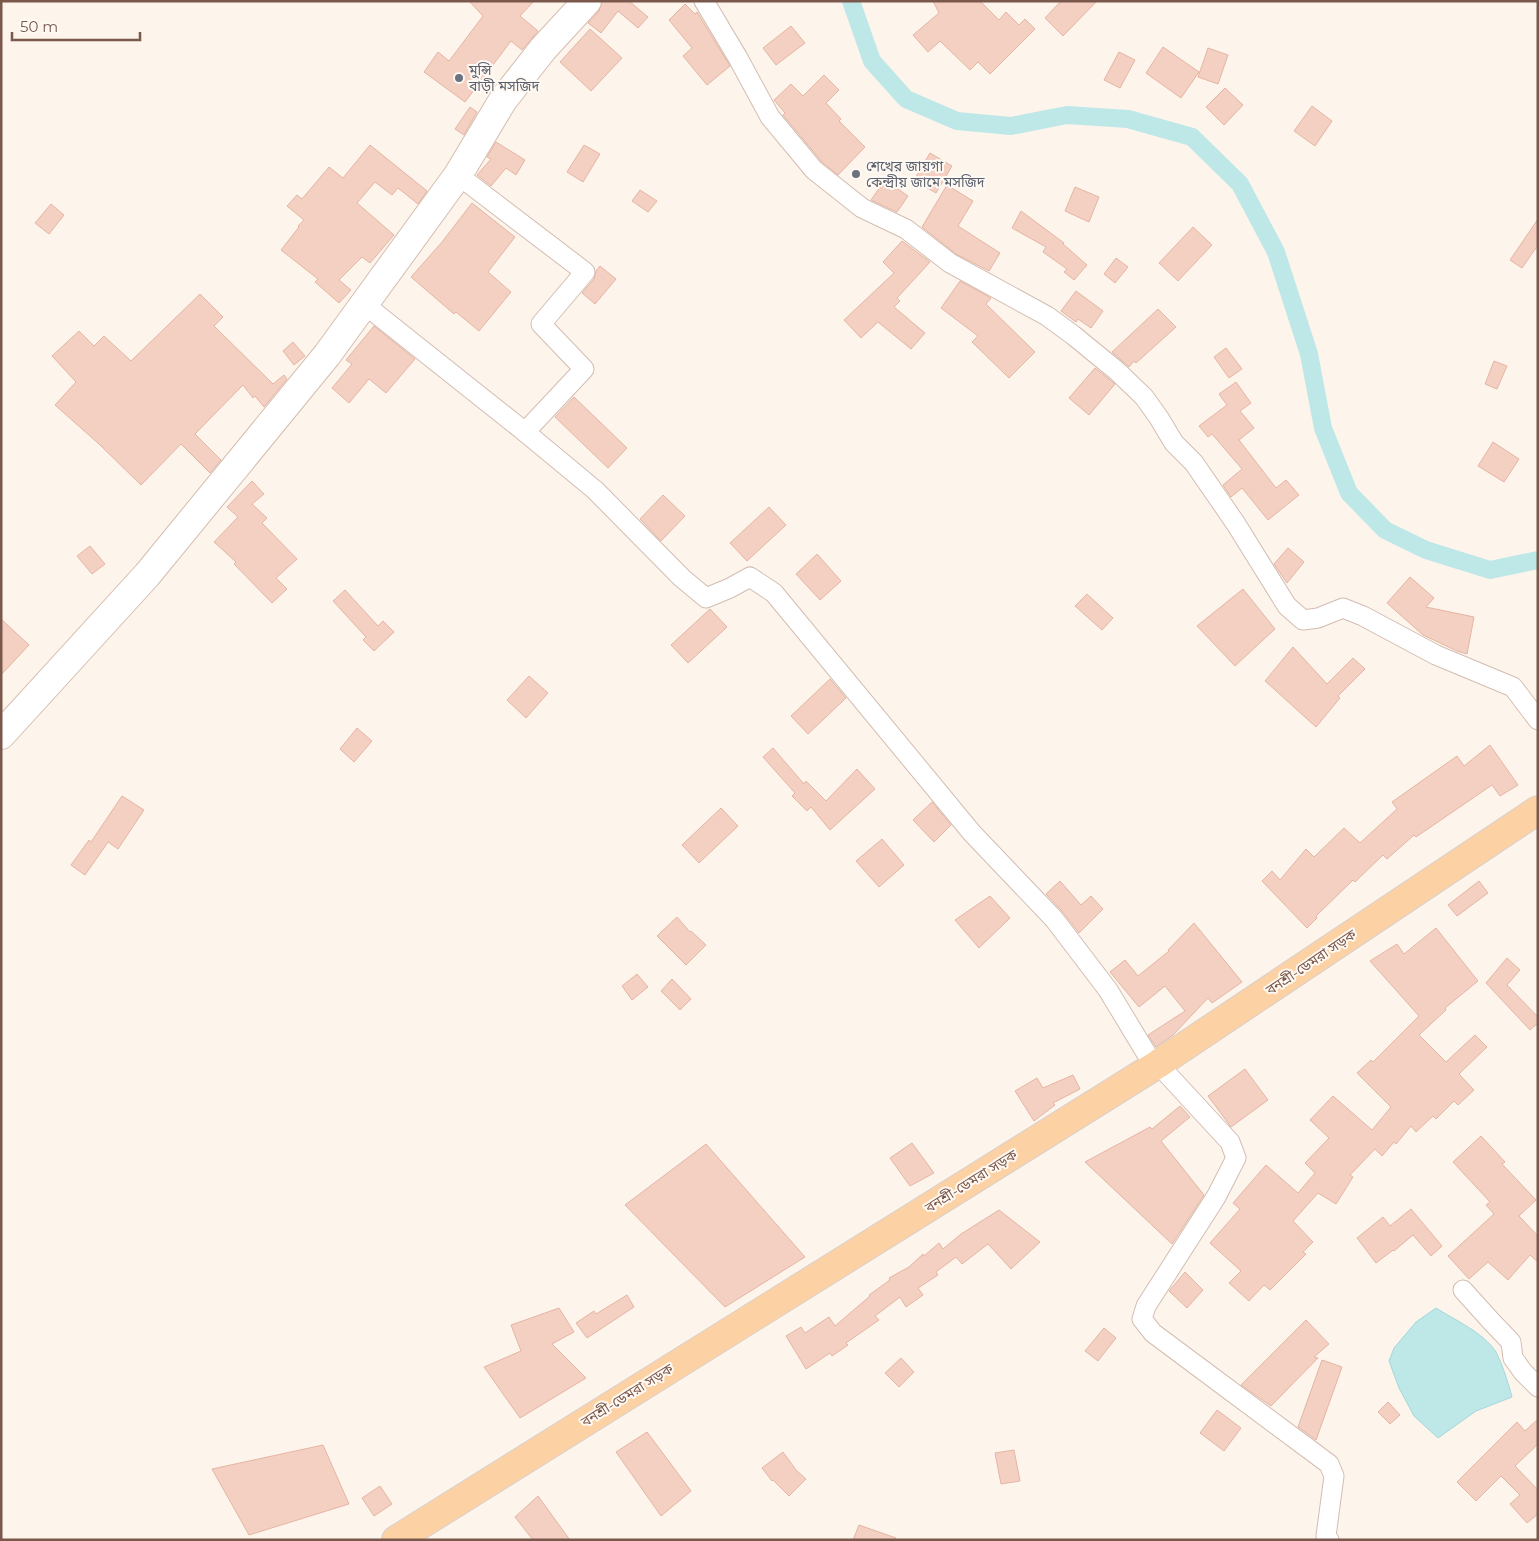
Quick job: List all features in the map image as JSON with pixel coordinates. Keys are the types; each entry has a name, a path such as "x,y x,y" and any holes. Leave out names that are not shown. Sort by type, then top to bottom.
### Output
{"main road":[{"path":"1,735 147,575 327,355 458,175 503,100 543,49 587,1"},
{"name":"বনশ্রী-ডেমরা সড়ক","path":"396,1540 1156,1065 1538,810"}],"street":[{"path":"704,1 770,117 814,170 862,208 906,229 950,263 1047,316 1117,371 1144,397 1174,442 1194,463 1236,524 1287,606 1303,620 1318,618 1343,608 1363,616 1436,655 1513,687 1538,720"},
{"path":"458,175 585,272 541,324 584,369 525,432"},
{"path":"364,304 595,490 682,578 706,598 730,588 750,576 774,592 972,832 1054,919 1108,990 1156,1065 1230,1142 1236,1158 1216,1197 1146,1306 1142,1320 1153,1333 1329,1464 1334,1476 1326,1536 1328,1540"},
{"path":"1463,1290 1512,1342 1513,1358 1523,1372 1538,1387"}],"water":[{"path":"1436,1308 1469,1327 1491,1345 1501,1363 1512,1397 1476,1411 1438,1438 1414,1416 1399,1388 1389,1361 1394,1348 1416,1322"}],"building":[{"path":"469,1 534,1 520,16 538,31 522,50 511,41 465,102 424,72 438,52 449,61 483,16"},
{"path":"602,1 629,1 648,17 638,28 618,11 601,33 588,23 599,11"},
{"path":"933,1 980,1 999,20 1006,12 1019,25 1025,19 1035,29 990,74 978,62 970,70 940,41 928,52 913,35 939,13"},
{"path":"1061,1 1097,1 1063,36 1045,18"},
{"path":"685,4 695,14 697,12 730,66 707,85 683,56 692,48 669,20"},
{"path":"791,26 805,43 776,65 763,48"},
{"path":"590,29 622,58 591,91 560,62"},
{"path":"1163,47 1199,72 1181,98 1146,73"},
{"path":"1208,48 1228,55 1218,84 1198,77"},
{"path":"1119,52 1135,60 1120,88 1104,80"},
{"path":"824,75 839,90 826,103 841,119 839,121 865,147 838,175 822,162 783,115 785,113 774,100 791,84 803,96"},
{"path":"1225,88 1243,105 1224,125 1206,107"},
{"path":"1312,106 1332,121 1315,146 1294,131"},
{"path":"470,107 477,112 464,135 455,129"},
{"path":"496,142 525,160 516,175 506,168 491,186 477,175 491,159 487,157"},
{"path":"370,145 427,191 418,204 398,188 392,195 375,182 357,203 394,235 370,263 362,257 339,280 351,290 339,303 315,282 318,279 281,250 304,220 287,206 297,195 302,199 329,167 343,178"},
{"path":"584,145 600,154 583,182 567,172"},
{"path":"930,153 952,166 936,193 914,180"},
{"path":"885,180 908,196 897,212 871,200"},
{"path":"947,185 973,201 958,226 1000,253 989,271 956,254 922,227"},
{"path":"1075,187 1099,197 1089,222 1065,211"},
{"path":"640,190 657,201 648,212 632,201"},
{"path":"472,203 515,237 488,272 511,292 479,331 456,312 454,314 411,277 442,242"},
{"path":"51,204 64,215 49,234 35,223"},
{"path":"1021,211 1064,243 1087,265 1074,280 1064,272 1067,269 1043,252 1046,247 1012,228"},
{"path":"1538,219 1538,245 1522,268 1510,260"},
{"path":"1193,227 1212,245 1178,281 1159,263"},
{"path":"902,241 930,262 897,298 900,301 894,307 925,333 911,349 878,322 861,338 844,320 894,273 883,262"},
{"path":"1116,258 1128,267 1115,283 1104,274"},
{"path":"600,266 616,279 595,304 582,293 594,279 596,271"},
{"path":"960,281 991,298 986,304 1035,352 1009,378 972,342 978,336 941,308"},
{"path":"1076,291 1103,311 1091,328 1078,319 1076,322 1061,311"},
{"path":"200,294 223,317 214,326 273,384 284,375 287,379 264,407 255,396 253,398 243,385 195,434 221,460 210,473 181,444 141,485 55,405 76,382 52,356 79,331 94,346 104,336 131,361"},
{"path":"1158,309 1176,327 1129,367 1112,352"},
{"path":"374,326 415,359 386,393 369,379 349,403 332,388 352,364 346,360"},
{"path":"293,342 305,356 294,365 283,351"},
{"path":"1226,348 1242,369 1229,378 1214,357"},
{"path":"1494,361 1507,366 1497,389 1485,384"},
{"path":"1095,368 1115,384 1089,415 1069,398"},
{"path":"1236,382 1251,403 1240,411 1254,428 1239,440 1276,488 1286,480 1299,495 1268,520 1242,488 1231,497 1223,485 1242,469 1212,434 1208,437 1199,426 1227,405 1219,394"},
{"path":"574,397 627,448 608,468 555,417"},
{"path":"1493,442 1519,459 1504,482 1478,466"},
{"path":"252,481 264,494 252,504 267,518 262,523 297,559 276,578 287,589 272,603 234,564 236,562 214,542 238,517 227,507"},
{"path":"663,495 685,516 661,541 640,519"},
{"path":"769,507 786,525 747,561 730,543"},
{"path":"90,546 105,564 92,574 77,556"},
{"path":"1288,548 1304,562 1287,583 1274,564"},
{"path":"817,554 841,581 820,600 796,574"},
{"path":"1410,577 1434,598 1426,607 1474,617 1467,654 1423,635 1387,603"},
{"path":"1243,589 1275,629 1235,666 1197,626"},
{"path":"345,590 378,626 383,621 394,632 374,651 363,640 366,637 333,601"},
{"path":"1087,594 1113,618 1102,630 1075,606"},
{"path":"710,609 727,627 688,663 671,645"},
{"path":"1,619 29,645 1,675"},
{"path":"1293,647 1327,684 1353,658 1365,669 1338,696 1340,698 1316,727 1265,681"},
{"path":"529,676 548,693 526,718 507,700"},
{"path":"830,679 846,698 808,734 791,716"},
{"path":"357,728 372,741 354,762 340,749"},
{"path":"1490,745 1518,785 1500,796 1492,785 1416,837 1414,835 1387,859 1383,855 1355,882 1353,880 1316,916 1317,918 1307,928 1262,881 1272,871 1280,880 1306,849 1314,857 1344,828 1360,843 1397,809 1392,802 1457,756 1464,766"},
{"path":"773,748 804,784 806,781 826,801 857,769 875,789 830,830 811,807 807,811 792,796 795,793 763,757"},
{"path":"122,796 144,810 118,849 108,842 85,875 71,865 89,840 91,842"},
{"path":"932,802 951,825 934,842 913,820"},
{"path":"721,808 738,826 699,863 682,845"},
{"path":"882,839 904,865 879,887 856,861"},
{"path":"1060,881 1081,905 1091,896 1103,909 1079,933 1046,894"},
{"path":"1479,881 1488,893 1457,916 1448,905"},
{"path":"990,896 1010,918 979,948 955,920"},
{"path":"677,917 690,932 706,945 686,965 657,936"},
{"path":"1194,923 1242,982 1212,1003 1208,998 1173,1035 1156,1047 1148,1035 1185,1011 1165,986 1139,1007 1110,972 1125,960 1138,976 1169,951"},
{"path":"1436,928 1478,981 1445,1008 1446,1010 1419,1035 1446,1062 1475,1035 1487,1047 1459,1074 1474,1090 1458,1105 1454,1101 1436,1119 1433,1116 1416,1132 1411,1126 1396,1144 1394,1142 1382,1156 1375,1149 1350,1175 1353,1177 1336,1204 1318,1193 1293,1221 1313,1242 1303,1252 1306,1254 1270,1290 1264,1285 1249,1301 1229,1283 1241,1271 1210,1243 1240,1209 1233,1203 1266,1165 1298,1193 1315,1173 1305,1163 1329,1138 1310,1120 1333,1096 1372,1130 1391,1107 1357,1073 1371,1060 1373,1062 1419,1016 1370,961 1397,944 1404,954"},
{"path":"1507,958 1520,970 1507,985 1538,1017 1538,1023 1530,1030 1486,983"},
{"path":"637,974 648,987 632,1000 622,986"},
{"path":"672,979 691,999 680,1010 661,991"},
{"path":"1245,1069 1268,1100 1231,1127 1208,1096"},
{"path":"1073,1075 1080,1089 1053,1103 1055,1105 1034,1121 1015,1091 1037,1078 1043,1088"},
{"path":"1180,1106 1190,1117 1161,1141 1204,1195 1172,1244 1085,1162 1150,1127 1152,1129"},
{"path":"1481,1136 1505,1162 1502,1164 1536,1200 1519,1216 1538,1236 1538,1262 1530,1255 1508,1280 1488,1262 1469,1279 1448,1256 1494,1214 1486,1205 1490,1202 1453,1162"},
{"path":"912,1143 934,1173 910,1186 890,1158"},
{"path":"706,1144 805,1257 725,1307 625,1205"},
{"path":"1411,1209 1442,1246 1431,1256 1413,1235 1376,1263 1357,1238 1383,1217 1390,1226"},
{"path":"999,1210 1040,1242 1011,1269 988,1244 962,1264 956,1257 936,1272 938,1275 918,1288 923,1295 906,1307 900,1297 875,1316 879,1320 846,1343 848,1345 832,1356 830,1353 806,1369 786,1336 801,1327 805,1333 829,1317 835,1326 869,1295 890,1280 889,1278 909,1267 939,1243 943,1249 961,1234"},
{"path":"1185,1272 1203,1290 1187,1308 1169,1291"},
{"path":"627,1295 634,1307 587,1338 576,1323 594,1311 596,1314"},
{"path":"559,1308 574,1332 552,1344 586,1378 520,1418 484,1367 521,1351 511,1325"},
{"path":"1306,1320 1329,1344 1314,1357 1318,1358 1271,1406 1241,1385"},
{"path":"1104,1328 1116,1338 1098,1361 1085,1351"},
{"path":"901,1358 914,1372 899,1387 885,1373"},
{"path":"1322,1360 1342,1367 1316,1440 1298,1427"},
{"path":"1388,1402 1400,1415 1390,1424 1378,1412"},
{"path":"1217,1410 1241,1428 1224,1451 1200,1433"},
{"path":"1538,1419 1538,1444 1515,1466 1538,1490 1538,1514 1527,1523 1510,1504 1520,1495 1501,1476 1476,1501 1457,1482 1517,1422 1525,1431"},
{"path":"647,1432 691,1491 661,1516 616,1452"},
{"path":"323,1445 349,1504 249,1535 212,1469"},
{"path":"1014,1450 1020,1481 1001,1484 995,1453"},
{"path":"783,1452 796,1470 806,1479 789,1496 772,1481 762,1468"},
{"path":"380,1486 392,1504 374,1516 362,1498"},
{"path":"538,1496 570,1540 533,1540 515,1517"},
{"path":"859,1525 896,1538 895,1540 853,1540"}],"waterway":[{"path":"851,1 872,61 906,99 957,121 1011,126 1067,115 1128,119 1192,137 1240,184 1276,252 1309,354 1323,428 1349,493 1385,530 1426,550 1490,570 1538,560"}],"place":[{"name":"মুন্সি বাড়ী মসজিদ","path":"459,78"},
{"name":"শেখের জায়গা কেন্দ্রীয় জামে মসজিদ","path":"856,174"}]}
